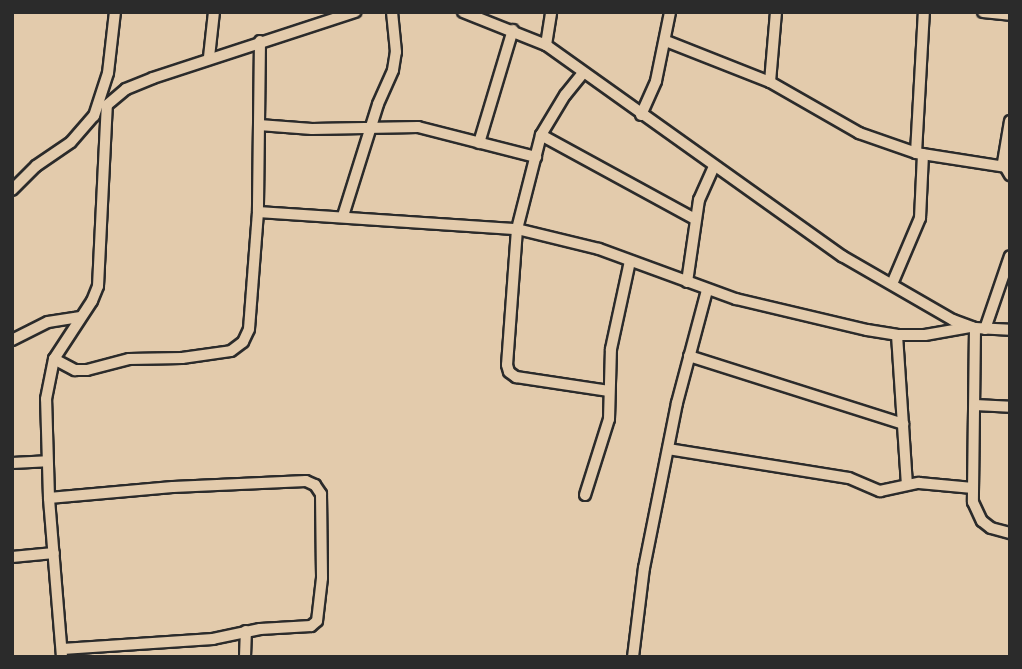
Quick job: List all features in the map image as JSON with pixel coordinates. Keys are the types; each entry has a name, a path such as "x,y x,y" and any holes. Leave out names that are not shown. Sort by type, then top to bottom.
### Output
{"street":[{"path":"12,190 36,166 71,142 94,116 108,73 115,12"},
{"path":"209,57 214,12"},
{"path":"49,498 173,487 306,481 315,485 321,494 323,530 317,621 303,628 246,631 213,639 62,653 49,498 46,399 54,359 98,286 107,105 125,89 209,57 355,12"},
{"path":"343,215 370,128 393,70 396,52 392,12"},
{"path":"463,12 546,45 583,74 842,256 977,328"},
{"path":"546,45 551,12"},
{"path":"641,115 656,81 670,12"},
{"path":"770,82 776,12"},
{"path":"892,284 920,218 919,154 924,12"},
{"path":"983,12 1010,15"},
{"path":"480,144 513,30"},
{"path":"54,359 75,370 87,370 129,359 182,358 231,351 243,342 249,329 258,212 260,41"},
{"path":"666,41 770,82 859,133 919,154 1007,171 1010,121"},
{"path":"583,74 565,95 541,135 517,229 509,372 516,377 609,391"},
{"path":"259,125 418,127 536,157"},
{"path":"541,135 695,219"},
{"path":"687,282 699,200 714,166"},
{"path":"258,212 343,215 517,229 599,249 736,299 897,335 925,335 977,328 1010,330"},
{"path":"1010,256 977,328 973,488 973,502 982,521 991,528 1010,533"},
{"path":"584,495 609,419 611,348 629,261"},
{"path":"633,657 644,568 689,356 707,290"},
{"path":"12,340 48,322 81,317"},
{"path":"897,335 907,484"},
{"path":"689,356 903,424"},
{"path":"975,405 1010,407"},
{"path":"668,449 849,478 880,491 907,484 973,488"},
{"path":"12,463 47,461"},
{"path":"12,557 54,553"},
{"path":"245,657 246,631"}]}
